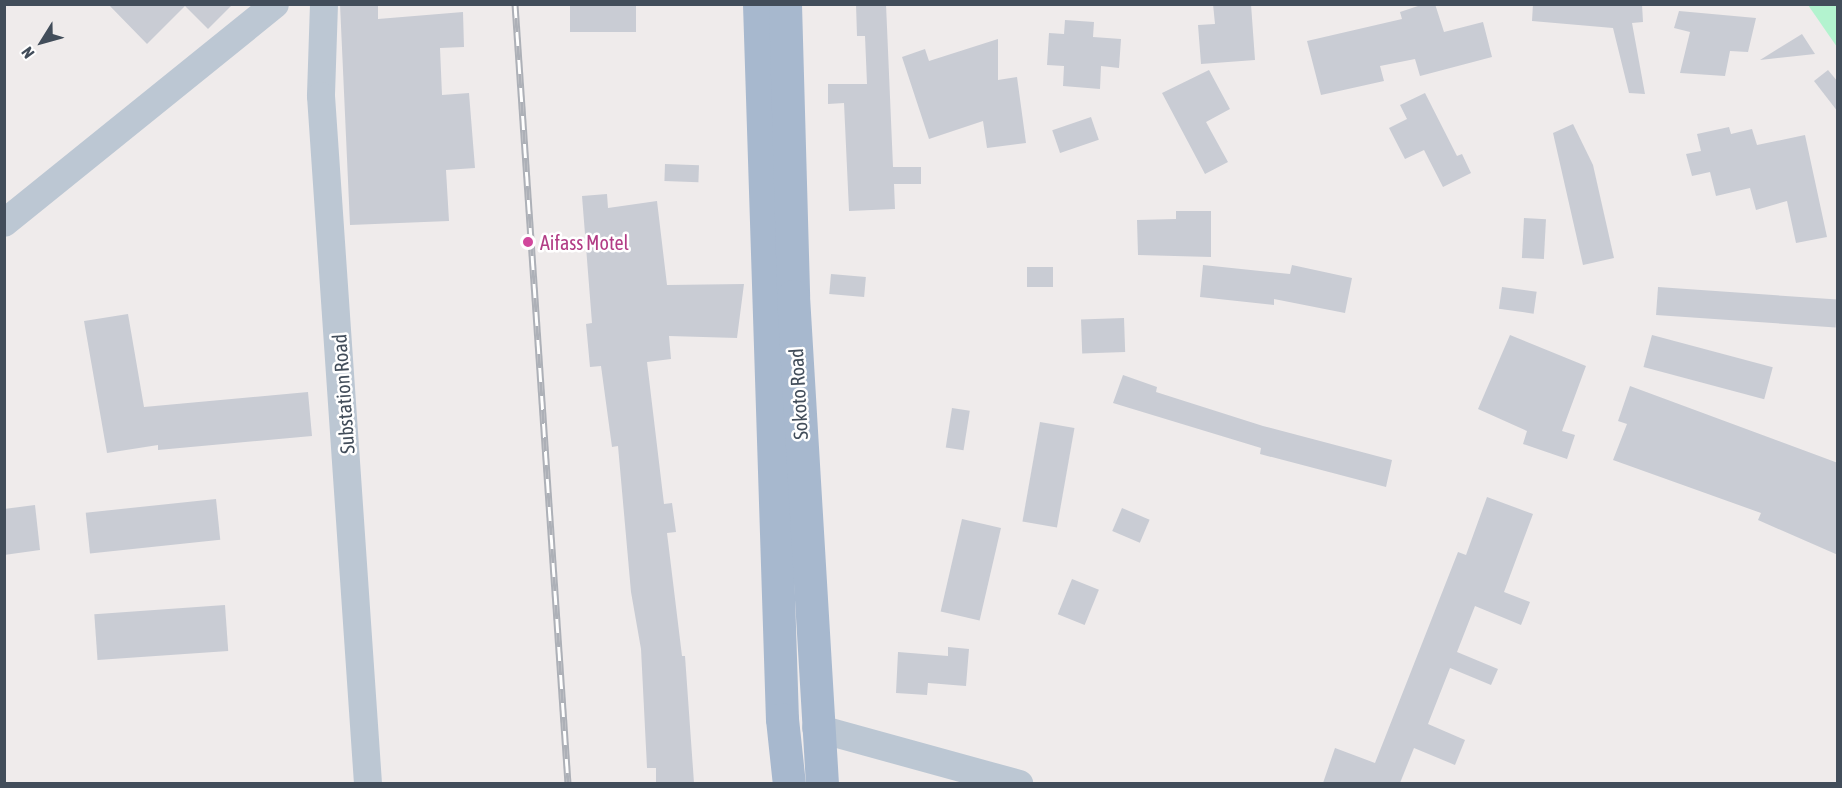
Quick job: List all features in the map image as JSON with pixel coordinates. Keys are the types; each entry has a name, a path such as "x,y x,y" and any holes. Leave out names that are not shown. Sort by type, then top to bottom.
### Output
{"main road":[{"name":"Sokoto Road","path":"759,4 782,719 789,783"},
{"name":"Sokoto Road","path":"785,4 793,296 816,728 822,783"}],"street":[{"path":"4,223 275,4"},
{"name":"Substation Road","path":"324,4 321,96 368,783"},
{"path":"816,728 1019,783"}],"green space":[{"path":"1808,5 1837,5 1837,47"}],"building":[{"path":"108,4 233,4 208,29 185,6 147,44"},
{"path":"340,4 378,4 378,19 463,12 464,47 440,48 442,95 469,93 475,168 446,170 449,221 350,225"},
{"path":"570,4 636,4 636,32 570,32"},
{"path":"856,4 886,4 893,167 921,167 921,184 894,184 895,209 849,211 844,103 828,104 828,84 867,84 865,36 857,36"},
{"path":"1213,4 1251,4 1255,60 1201,64 1198,25 1215,24"},
{"path":"1424,4 1435,4 1444,32 1483,22 1492,57 1420,76 1415,59 1380,66 1384,81 1321,95 1307,41 1402,19 1400,12"},
{"path":"1533,4 1642,4 1643,22 1632,23 1645,94 1629,93 1613,28 1532,21"},
{"path":"1679,11 1756,18 1748,52 1730,51 1725,76 1680,73 1690,32 1674,28"},
{"path":"1065,20 1094,22 1093,37 1121,39 1119,68 1101,66 1100,89 1063,86 1064,66 1047,65 1049,33 1064,34"},
{"path":"1802,34 1815,54 1760,60"},
{"path":"998,39 998,80 1017,77 1026,143 987,148 983,121 929,139 902,57 925,49 929,61"},
{"path":"1209,70 1230,109 1206,122 1228,162 1205,174 1162,93"},
{"path":"1828,70 1838,82 1838,112 1814,81"},
{"path":"1425,93 1457,156 1462,154 1471,173 1443,187 1424,150 1405,159 1389,128 1407,119 1400,105"},
{"path":"1091,117 1099,140 1060,153 1052,130"},
{"path":"1573,124 1593,165 1614,258 1583,265 1553,133"},
{"path":"1729,127 1731,134 1752,129 1757,145 1805,135 1827,237 1796,243 1787,201 1756,210 1750,188 1716,196 1710,172 1692,176 1686,154 1701,151 1697,134"},
{"path":"665,164 699,165 698,182 664,181"},
{"path":"607,194 608,208 657,201 667,285 744,284 737,338 669,336 671,359 647,362 664,504 672,503 676,532 667,533 682,656 685,656 694,783 656,783 656,768 647,768 641,649 631,592 618,446 612,447 601,366 590,367 586,324 592,323 582,196"},
{"path":"1176,211 1211,211 1211,257 1138,255 1137,220 1176,219"},
{"path":"1524,218 1546,219 1544,259 1522,258"},
{"path":"1203,265 1290,274 1292,265 1352,278 1345,313 1274,299 1274,305 1200,297"},
{"path":"1027,267 1053,267 1053,287 1027,287"},
{"path":"831,274 866,277 864,297 829,294"},
{"path":"1502,287 1537,292 1534,314 1499,309"},
{"path":"1658,287 1838,300 1836,327 1656,315"},
{"path":"128,314 144,407 308,392 312,436 158,450 158,445 107,453 84,321"},
{"path":"1124,318 1125,352 1082,353 1081,320"},
{"path":"1510,335 1586,366 1562,431 1575,435 1567,459 1523,444 1527,431 1478,409"},
{"path":"1652,335 1773,367 1764,399 1643,367"},
{"path":"1123,375 1157,387 1156,392 1263,426 1392,460 1386,487 1260,454 1261,448 1113,403"},
{"path":"1630,386 1838,463 1838,555 1758,520 1761,513 1613,460 1627,424 1618,421"},
{"path":"952,408 970,411 964,450 946,448"},
{"path":"1040,422 1074,428 1057,528 1022,521"},
{"path":"1487,497 1533,514 1504,592 1530,602 1521,625 1475,606 1457,652 1498,669 1491,685 1450,668 1428,724 1465,740 1455,765 1414,748 1400,783 1323,783 1335,748 1375,763 1458,552 1466,555"},
{"path":"216,499 220,540 90,553 86,513"},
{"path":"35,505 40,550 4,555 4,509"},
{"path":"1122,508 1150,520 1140,543 1112,531"},
{"path":"962,519 1001,528 980,621 941,612"},
{"path":"1072,579 1099,590 1085,625 1058,614"},
{"path":"225,605 228,651 98,660 94,614"},
{"path":"948,647 969,649 966,686 928,683 927,695 896,693 898,652 948,656"}],"railway":[{"path":"515,4 568,784"}],"place":[{"name":"Aifass Motel","path":"528,242"}]}
